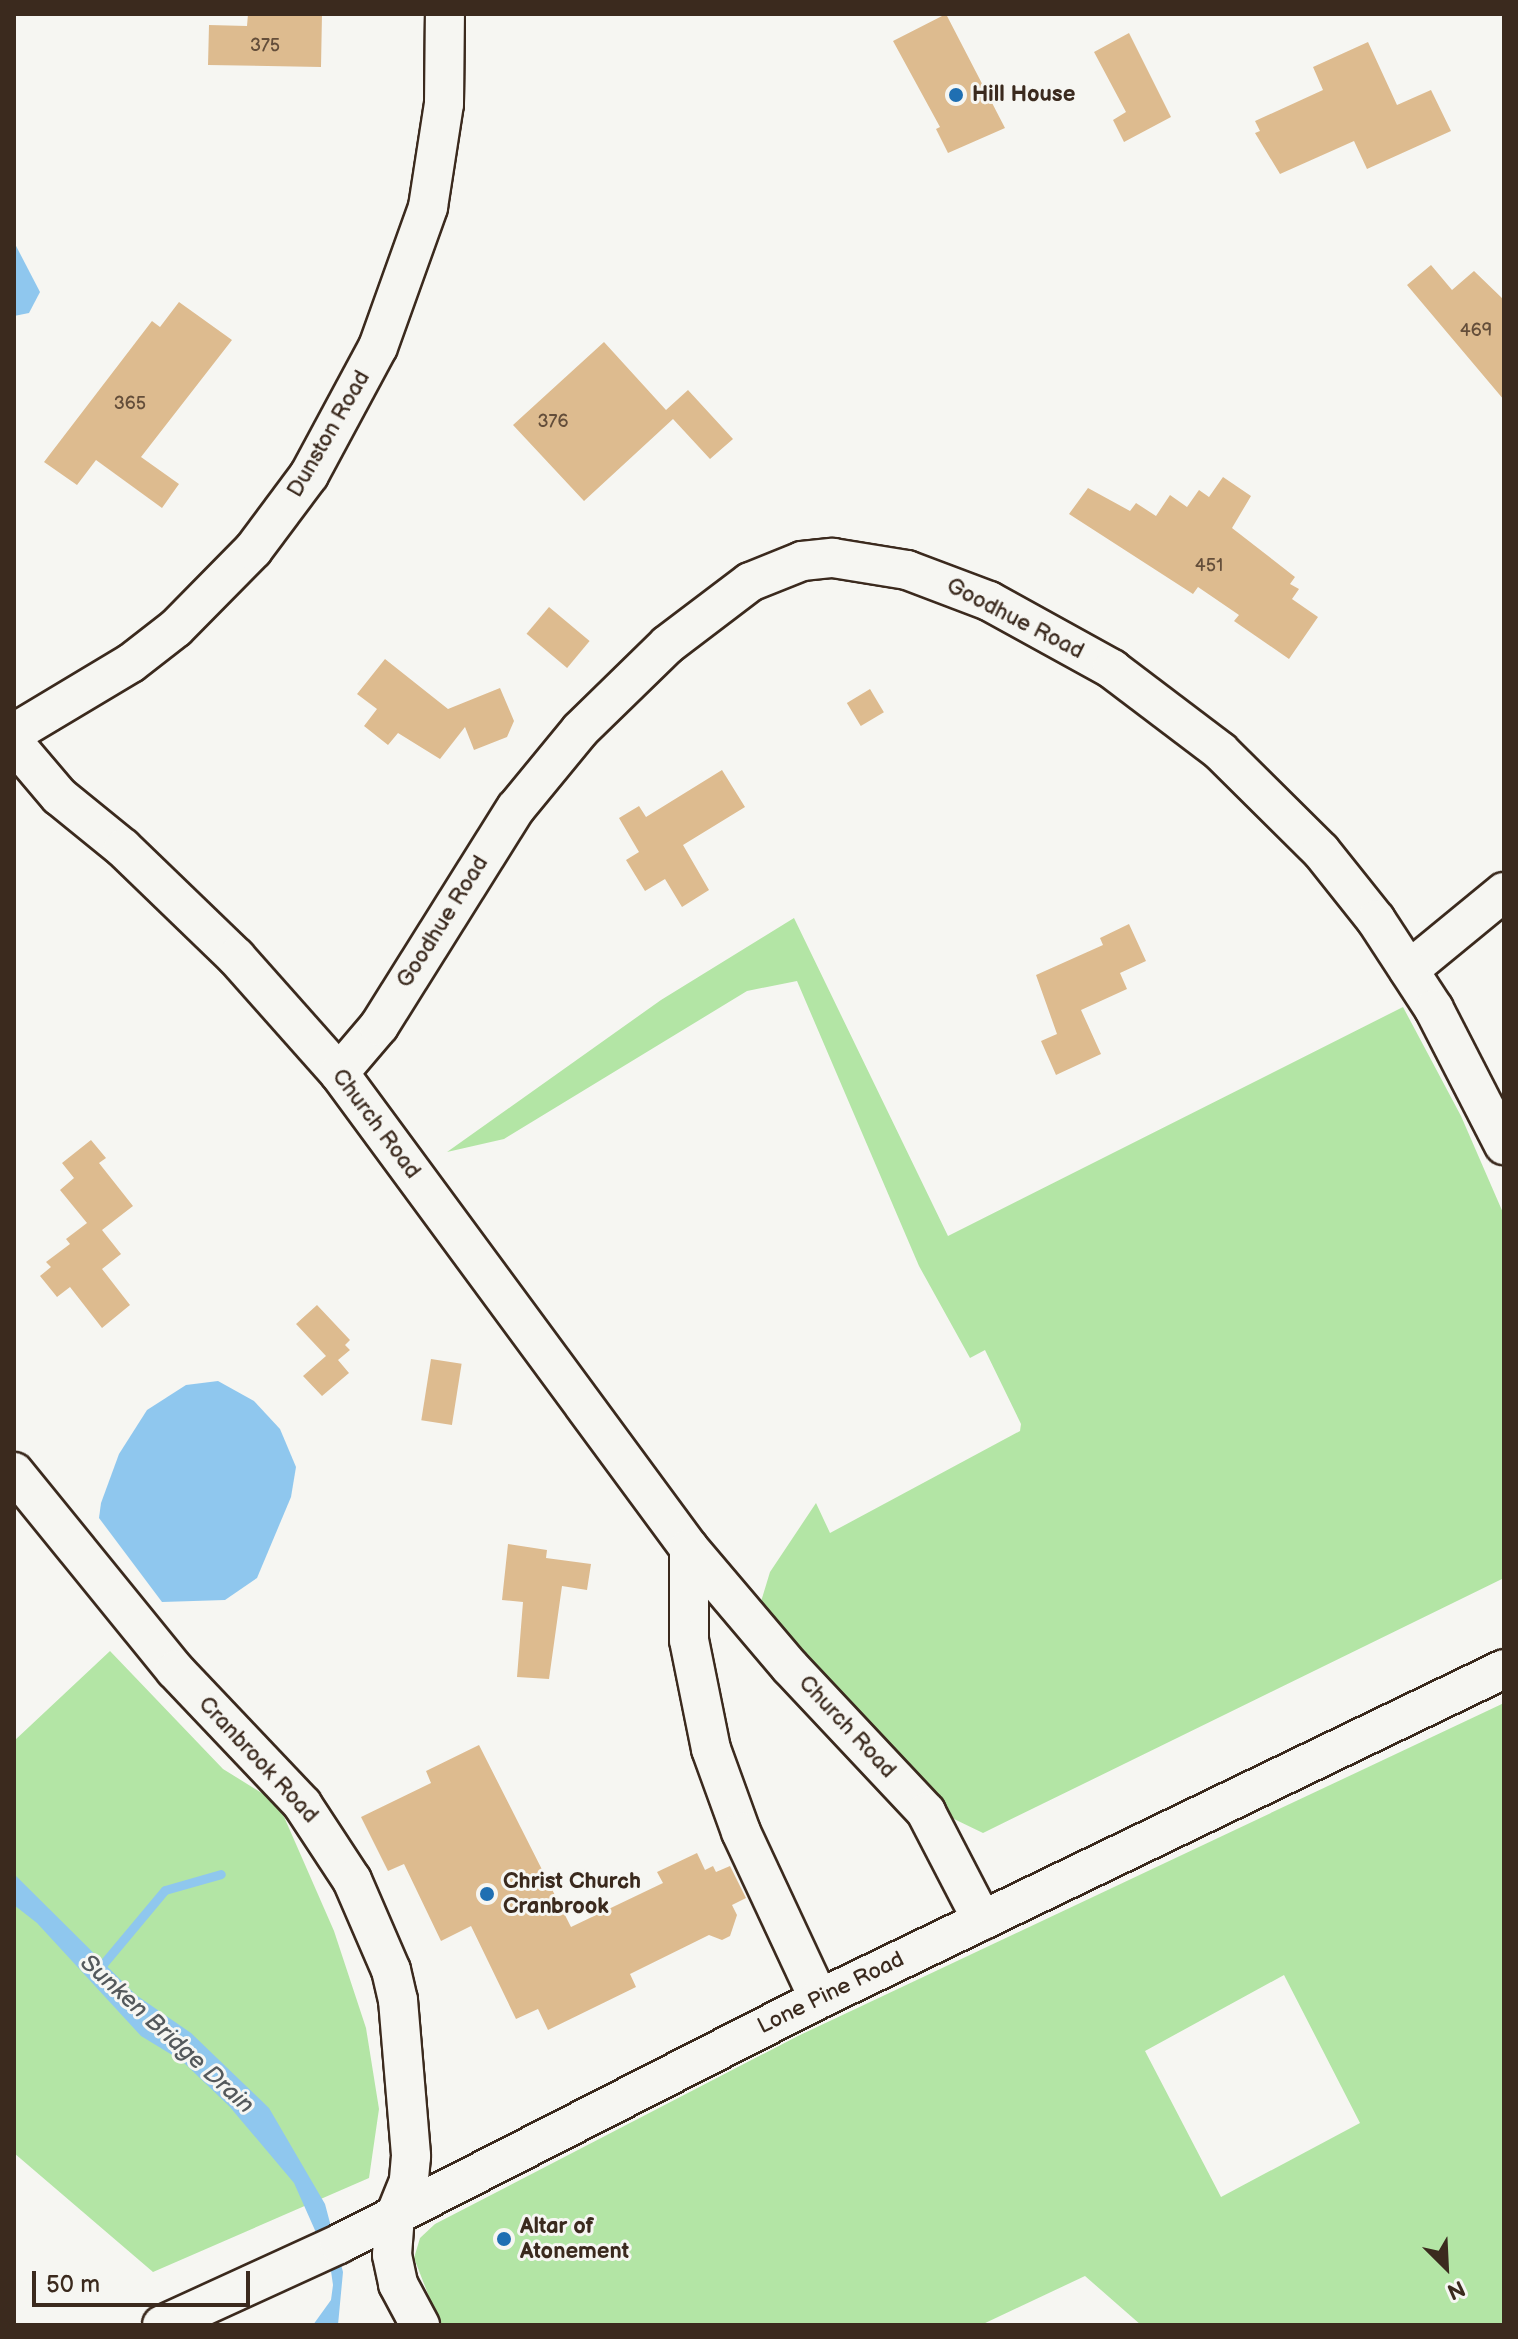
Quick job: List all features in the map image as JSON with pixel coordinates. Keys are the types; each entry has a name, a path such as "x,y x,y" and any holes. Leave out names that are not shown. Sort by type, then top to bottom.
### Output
{"street":[{"name":"Dunston Road","path":"14,733 131,663 176,628 253,550 309,475 378,347 428,207 444,104 445,14"},
{"name":"Goodhue Road","path":"339,1073 379,1026 516,808 580,730 714,607 750,582 802,561 869,563 955,586 1064,640 1154,697 1220,751 1321,851 1409,970 1504,1145"},
{"name":"Church Road","path":"14,743 59,796 123,848 217,938 339,1073 689,1548 790,1667 926,1812 952,1853 982,1920"},
{"path":"1409,970 1504,892"},
{"name":"Cranbrook Road","path":"14,1472 175,1670 302,1804 352,1880 385,1957 398,2000 411,2156 409,2181 395,2215 392,2255 398,2284 420,2325"},
{"path":"689,1548 689,1640 711,1749 741,1832 819,1999"},
{"name":"Lone Pine Road","path":"162,2325 339,2244 819,1999 1504,1669"}],"green space":[{"path":"794,918 948,1236 1403,1007 1461,1116 1504,1215 1504,1578 983,1833 954,1819 759,1608 770,1572 816,1503 830,1533 1020,1431 1021,1424 985,1350 970,1358 919,1266 797,981 747,991 504,1139 447,1152 661,1000"},
{"path":"110,1651 223,1769 278,1803 334,1931 366,2028 379,2109 369,2178 153,2272 14,2153 14,1741"},
{"path":"1504,1703 1504,2325 1141,2325 1085,2276 981,2325 440,2325 414,2258 420,2238 435,2224 798,2036","holes":["1284,1975 1360,2123 1221,2197 1145,2051"]}],"water":[{"path":"14,242 40,292 29,313 14,316"},
{"path":"218,1381 254,1401 280,1429 296,1467 291,1497 257,1578 225,1600 162,1602 99,1518 101,1503 119,1454 147,1410 186,1385"},
{"name":"Sunken Bridge Drain","path":"14,1874 136,1995 191,2033 269,2108 325,2204 343,2272 338,2325 313,2325 331,2300 333,2285 330,2264 294,2183 229,2106 182,2061 141,2036 37,1923 14,1905"}],"building":[{"path":"248,14 322,14 321,67 208,65 209,25 247,26"},
{"name":"Hill House","path":"946,14 1005,128 948,153 936,129 940,127 893,41"},
{"path":"1129,33 1171,117 1124,142 1113,120 1126,112 1094,52"},
{"path":"1368,42 1397,105 1431,90 1451,131 1367,169 1354,141 1280,174 1255,133 1260,131 1255,121 1323,90 1313,67"},
{"path":"1431,265 1452,290 1474,271 1504,300 1504,400 1407,285"},
{"path":"179,302 232,340 141,457 179,484 162,508 96,460 77,485 44,462 152,321 160,327"},
{"path":"604,342 666,410 688,390 733,439 710,459 673,419 584,501 513,425"},
{"path":"1223,477 1251,496 1232,528 1295,577 1290,584 1299,589 1292,599 1318,617 1289,659 1234,621 1239,615 1198,587 1193,594 1069,514 1088,488 1130,511 1136,503 1156,516 1170,495 1187,507 1199,490 1209,497"},
{"path":"549,607 590,641 567,668 527,634"},
{"path":"385,659 448,709 500,688 514,721 507,737 474,750 465,727 440,759 398,733 388,745 364,726 377,709 357,694"},
{"path":"870,689 884,712 861,726 847,703"},
{"path":"722,770 745,807 683,845 709,890 682,907 665,879 645,891 626,860 639,852 619,818 639,806 646,817"},
{"path":"1129,924 1146,961 1120,973 1127,989 1081,1010 1101,1054 1056,1075 1041,1041 1057,1034 1036,975 1103,945 1100,938"},
{"path":"91,1140 106,1158 99,1163 133,1206 102,1230 121,1254 102,1269 130,1305 102,1328 70,1287 57,1297 40,1276 51,1267 46,1262 70,1244 66,1239 87,1223 60,1190 74,1178 62,1163"},
{"path":"317,1305 350,1340 345,1345 350,1350 338,1360 349,1373 322,1396 303,1376 326,1356 296,1324"},
{"path":"431,1359 462,1364 452,1425 421,1420"},
{"path":"508,1544 547,1550 546,1558 591,1564 587,1590 562,1586 549,1679 517,1677 523,1602 502,1600"},
{"name":"Christ Church Cranbrook","path":"479,1745 571,1927 663,1883 657,1872 697,1853 705,1870 713,1866 716,1872 730,1866 746,1898 732,1905 737,1915 730,1936 722,1940 709,1935 630,1974 636,1987 548,2030 538,2009 516,2019 471,1926 441,1941 404,1864 388,1871 361,1817 431,1783 426,1771"}],"waterway":[{"name":"Sunken Bridge Drain","path":"98,1970 165,1890 221,1874"}],"place":[{"name":"Hill House","path":"956,95"},
{"name":"Christ Church Cranbrook","path":"487,1894"},
{"name":"Altar of Atonement","path":"504,2239"}]}
